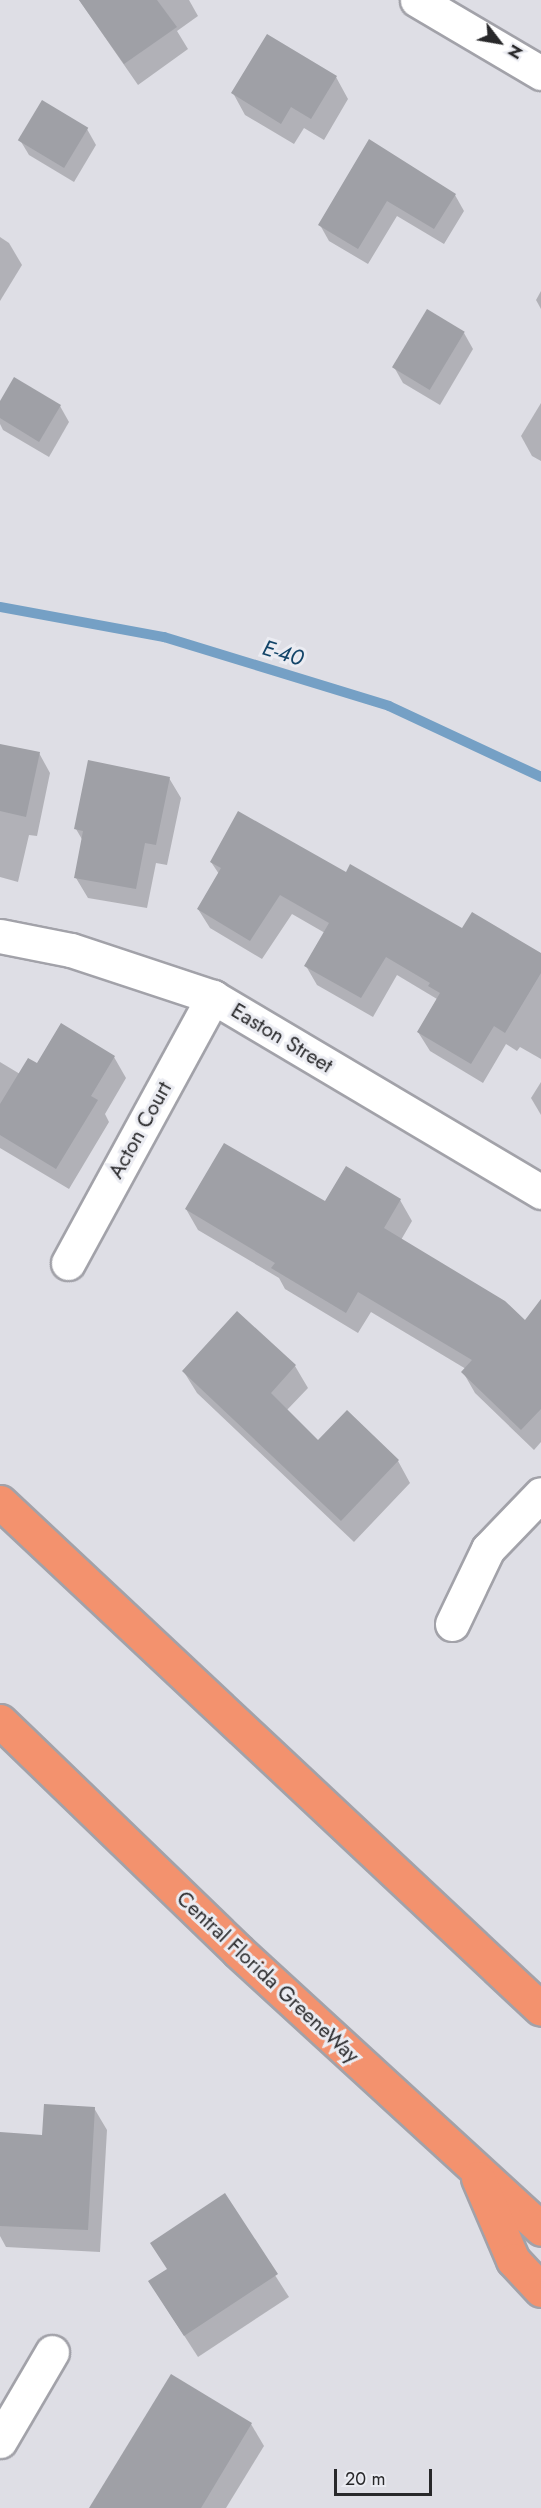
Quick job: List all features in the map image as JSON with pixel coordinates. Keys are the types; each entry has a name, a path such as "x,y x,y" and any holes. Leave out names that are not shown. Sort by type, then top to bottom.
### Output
{"highway":[{"path":"0,1502 541,2009"},
{"name":"Central Florida GreeneWay","path":"0,1721 238,1951 541,2229"},
{"path":"472,2166 513,2260 541,2290"}],"street":[{"path":"417,0 541,73"},
{"name":"Easton Street","path":"0,936 71,950 213,997 541,1192"},
{"name":"Acton Court","path":"68,1263 213,997"},
{"path":"452,1624 488,1549 541,1494"},
{"path":"0,2441 52,2352"}],"building":[{"path":"79,0 157,0 177,27 124,64"},
{"path":"267,34 337,76 311,119 291,107 281,124 231,93"},
{"path":"42,100 88,128 64,168 18,140"},
{"path":"369,139 456,194 434,229 387,201 358,249 318,225"},
{"path":"427,309 465,332 430,390 392,367"},
{"path":"14,377 61,405 39,442 0,418 0,401"},
{"path":"0,744 40,752 26,817 0,811"},
{"path":"88,760 170,777 156,845 145,843 136,889 74,878 83,831 74,829"},
{"path":"238,811 346,872 350,864 462,928 472,912 541,953 541,973 505,1033 494,1026 471,1064 417,1032 440,993 428,986 430,983 386,957 361,998 304,966 329,923 280,895 250,941 197,909 221,868 210,862"},
{"path":"61,1023 115,1056 91,1096 98,1100 56,1169 0,1135 0,1104 28,1058 37,1063"},
{"path":"224,1143 325,1201 346,1166 401,1199 384,1228 505,1301 525,1320 541,1299 541,1409 521,1430 461,1372 472,1360 358,1292 346,1313 271,1268 275,1263 185,1209"},
{"path":"237,1311 296,1365 271,1393 318,1440 347,1410 399,1460 341,1521 182,1371"},
{"path":"44,2104 95,2107 88,2230 0,2226 0,2132 42,2135"},
{"path":"225,2193 278,2274 184,2336 148,2281 167,2269 150,2243"},
{"path":"171,2374 252,2423 201,2508 89,2508"}],"waterway":[{"name":"E-40","path":"0,607 164,637 389,706 541,777"}]}
